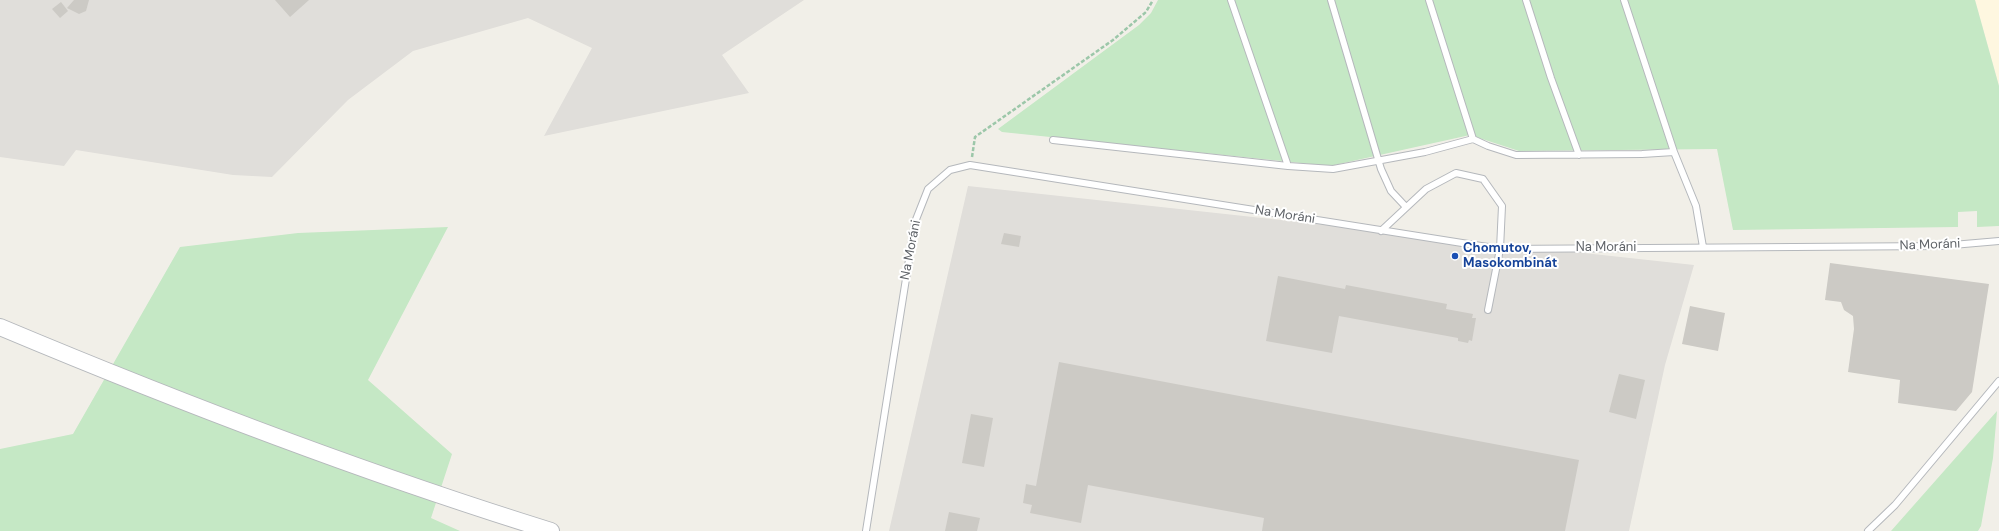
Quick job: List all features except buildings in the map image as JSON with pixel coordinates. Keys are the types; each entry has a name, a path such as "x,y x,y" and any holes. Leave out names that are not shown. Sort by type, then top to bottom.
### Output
{"street":[{"path":"0,327 225,419 362,469 551,531"}],"lane":[{"path":"1231,0 1288,166"},
{"path":"1331,0 1379,160 1391,191 1406,207"},
{"path":"1429,0 1473,139"},
{"path":"1526,0 1551,78 1579,155"},
{"path":"1624,0 1674,152 1696,206 1703,247"},
{"path":"1053,140 1288,166 1333,169 1425,152 1473,139 1516,155 1642,154 1674,152"},
{"name":"Na Moráni","path":"866,531 915,222 928,189 950,170 970,165 1500,249 1941,246 1999,241"},
{"path":"1381,231 1426,189 1456,173 1483,178 1502,206 1500,249 1488,310"},
{"path":"1868,531 1895,505 1999,381"}],"path":[{"path":"970,165 975,137 1113,40 1146,12 1153,0"}],"shaded area":[{"path":"0,0 804,0 722,55 749,93 544,136 592,48 528,18 413,51 348,100 272,177 233,175 76,150 64,166 0,157"},
{"path":"1975,0 1999,0 1999,86"},
{"path":"968,186 1694,265 1665,365 1629,531 889,531"}],"green space":[{"path":"1158,0 1975,0 1999,86 1999,226 1977,227 1977,211 1958,212 1958,227 1733,230 1717,149 1519,151 1470,135 1330,166 1002,132 998,129 1139,25 1151,13"},
{"path":"448,227 368,380 452,454 431,518 460,531 0,531 0,449 73,434 180,247 298,233"},
{"path":"1997,411 1993,458 1981,526 1978,531 1891,531"}],"place":[{"name":"Chomutov, Masokombinát","path":"1455,256"}]}
